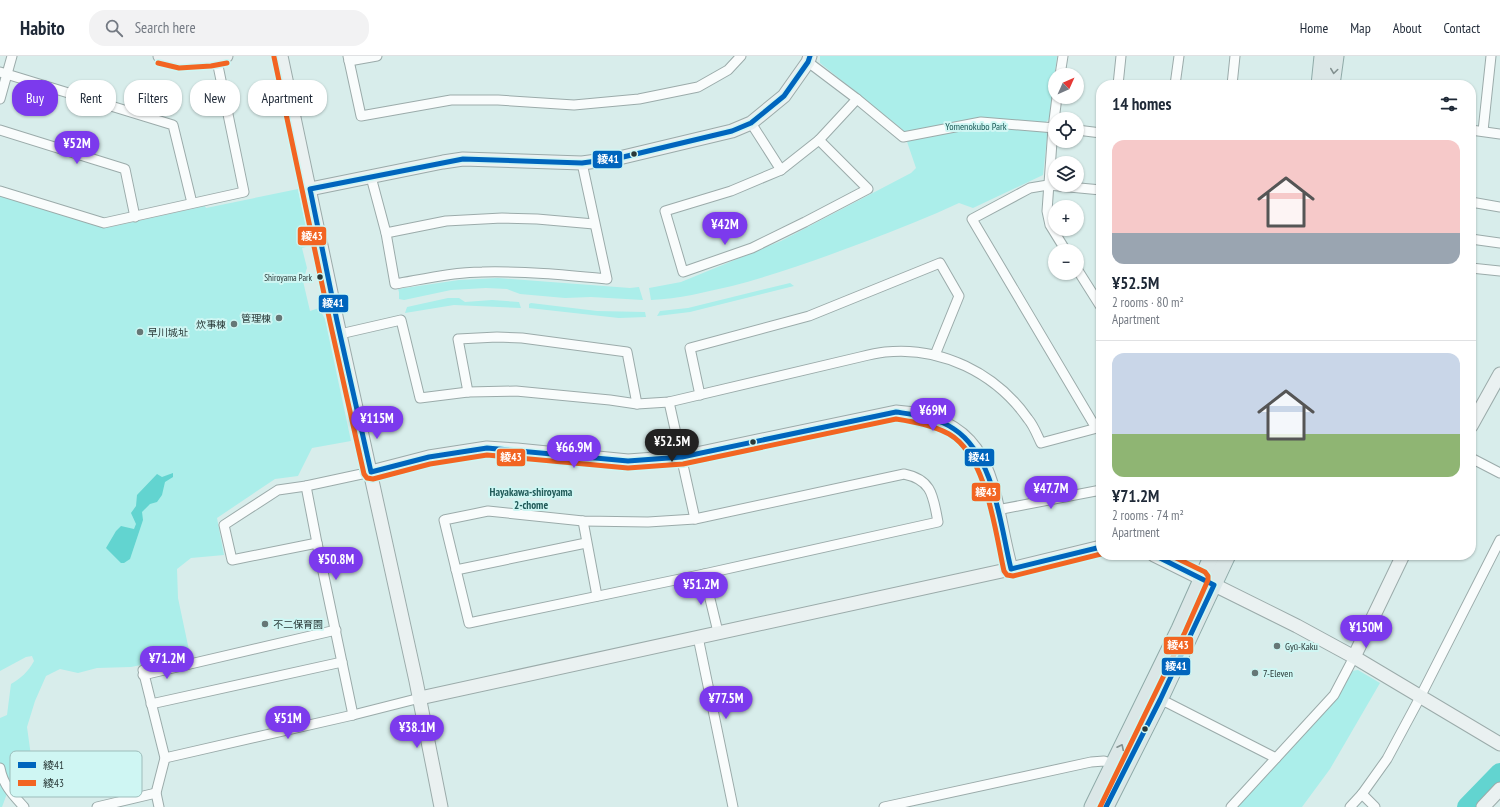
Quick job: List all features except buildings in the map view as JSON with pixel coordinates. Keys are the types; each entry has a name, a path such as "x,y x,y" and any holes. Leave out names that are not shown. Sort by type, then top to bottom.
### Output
{"main road":[{"path":"1320,80 1322,56"},
{"path":"1333,80 1336,56"},
{"path":"1106,807 1160,700 1208,582 1211,560"},
{"path":"1092,807 1179,629 1208,582 1224,560"}],"street":[{"path":"0,99 4,74 12,56"},
{"path":"0,191 104,223 244,192 220,57 179,61 160,56"},
{"path":"281,56 420,698 441,803"},
{"path":"377,56 348,59 361,116 451,100 498,100 574,105 639,99 698,87 728,70 741,56"},
{"path":"1061,68 1063,56"},
{"path":"1119,80 1121,56"},
{"path":"1176,80 1179,56"},
{"path":"1233,80 1235,56"},
{"path":"1483,131 1491,56"},
{"path":"310,189 463,159 582,163 619,158 732,131 751,123 784,96 809,59 903,137 981,122 1048,128"},
{"path":"4,74 173,125 192,203"},
{"path":"820,140 868,189 806,222 752,248 682,272 665,211 731,192 781,170 820,140 857,99"},
{"path":"751,123 781,170"},
{"path":"0,130 125,169 135,217"},
{"path":"1476,130 1500,134"},
{"path":"1084,131 1096,132"},
{"path":"370,177 386,233 395,284 442,276 481,272 527,272 607,279 582,163"},
{"path":"1048,185 1030,188 972,219 1096,424"},
{"path":"1084,188 1096,190"},
{"path":"1048,192 1050,225 1062,244"},
{"path":"1476,203 1500,207"},
{"path":"386,233 446,221 537,218 594,224"},
{"path":"1476,240 1500,243"},
{"path":"700,395 690,348 809,316 940,263 959,296 935,355"},
{"path":"1476,269 1500,271"},
{"path":"1084,280 1096,299"},
{"path":"340,334 401,320 420,398 468,392 516,391 638,404 669,402 884,352 904,351 935,355 960,363 984,375 1008,395 1029,419 1041,443 1096,428"},
{"path":"468,392 458,339 497,337 522,338 627,352 638,404"},
{"path":"1476,417 1500,374"},
{"path":"669,402 695,518"},
{"path":"317,544 232,560 224,525 278,490 306,486 371,472 428,457 487,448 628,461 682,457 896,412 916,413 932,417 958,431 974,446 989,477 1011,569"},
{"path":"1476,461 1500,473"},
{"path":"904,474 915,476 924,482 932,492 938,522 704,574 469,623 444,520 488,511 583,521 648,522 695,518 904,474"},
{"path":"306,486 353,715"},
{"path":"997,510 1096,491"},
{"path":"583,521 597,596"},
{"path":"1350,807 1362,794 1387,759 1421,696 1500,540"},
{"path":"456,570 586,543"},
{"path":"165,758 353,715 420,698 698,636 1011,569 1096,548"},
{"path":"1164,560 1354,657 1500,744"},
{"path":"1231,807 1334,696 1401,560"},
{"path":"704,574 718,632"},
{"path":"159,807 156,793 165,758 143,672 336,630"},
{"path":"698,636 733,807"},
{"path":"150,704 342,662"},
{"path":"1160,700 1276,758"},
{"path":"884,807 1091,762 1104,761 1113,764"},
{"path":"0,768 10,793"},
{"path":"1483,807 1500,790"},
{"path":"142,796 156,793"},
{"path":"1362,794 1375,807"},
{"path":"14,797 24,807"},
{"path":"97,807 139,797"}],"green space":[{"name":"Yomenokubo Park","path":"820,56 1057,56 1056,68 1048,68 1048,104 1052,104 1051,112 1048,112 1048,120 1046,122 1047,138 1043,175 973,208 959,203 867,241 783,271 702,293 651,300 649,288 681,282 781,241 911,173 916,168 903,130 820,63"},
{"name":"Shiroyama Park","path":"298,189 310,246 302,248 307,268 303,281 310,311 319,308 325,319 351,441 312,448 298,476 275,479 217,518 224,555 191,558 177,569 178,598 190,655 131,667 97,668 78,673 60,669 46,676 35,701 27,727 30,751 10,751 10,785 2,807 0,807 0,718 7,715 11,684 24,674 34,661 32,656 26,657 0,671 0,196 106,228 205,206 206,208"},
{"path":"498,278 630,288 639,287 643,300 591,297 565,298 520,294 507,289 486,288 451,290 404,300 399,299 398,289 459,280"},
{"path":"790,283 794,286 690,312 657,316 660,311 688,308"},
{"path":"448,298 459,298 465,302 492,300 519,302 521,308 454,305 405,313 407,307"},
{"path":"529,304 597,311 645,312 646,317 619,318 529,308"},
{"path":"1358,670 1380,683 1330,769 1302,807 1236,807 1351,671"}],"shaded area":[{"path":"173,473 173,477 165,482 162,495 157,502 150,504 142,512 143,520 130,559 124,563 121,563 106,548 116,531 121,526 134,529 136,524 131,513 136,506 137,495 157,474 162,477"}],"waterway":[{"path":"1467,807 1500,773"}],"transit line":[{"name":"綾41","path":"810,56 808,62 784,96 751,123 732,131 619,158 582,163 463,159 310,189 337,321 371,472 429,457 487,448 628,461 682,457 896,412 926,417 947,425 968,441 979,456 994,493 1011,569 1096,548"},
{"name":"綾43","path":"274,57 330,322 364,474 367,478 373,479 430,464 487,455 628,468 683,464 896,419 930,426 949,434 962,445 972,459 981,476 993,516 1004,571 1007,575 1013,576 1096,555"},
{"name":"綾43","path":"158,63 179,68 211,66 227,63"},
{"name":"綾41","path":"1106,807 1160,700 1214,585 1164,560"},
{"name":"綾43","path":"1100,807 1185,632 1208,580 1208,576 1205,572 1180,560"}],"place":[{"name":"Shiroyama Park","path":"320,277"},
{"name":"管理棟","path":"279,318"},
{"name":"炊事棟","path":"234,324"},
{"name":"早川城址","path":"140,332"},
{"name":"不二保育園","path":"265,624"},
{"name":"Gyū-Kaku","path":"1277,646"},
{"name":"7-Eleven","path":"1255,673"}],"district":[{"name":"Hayakawa-shiroyama 2-chome","path":"531,498"}]}
